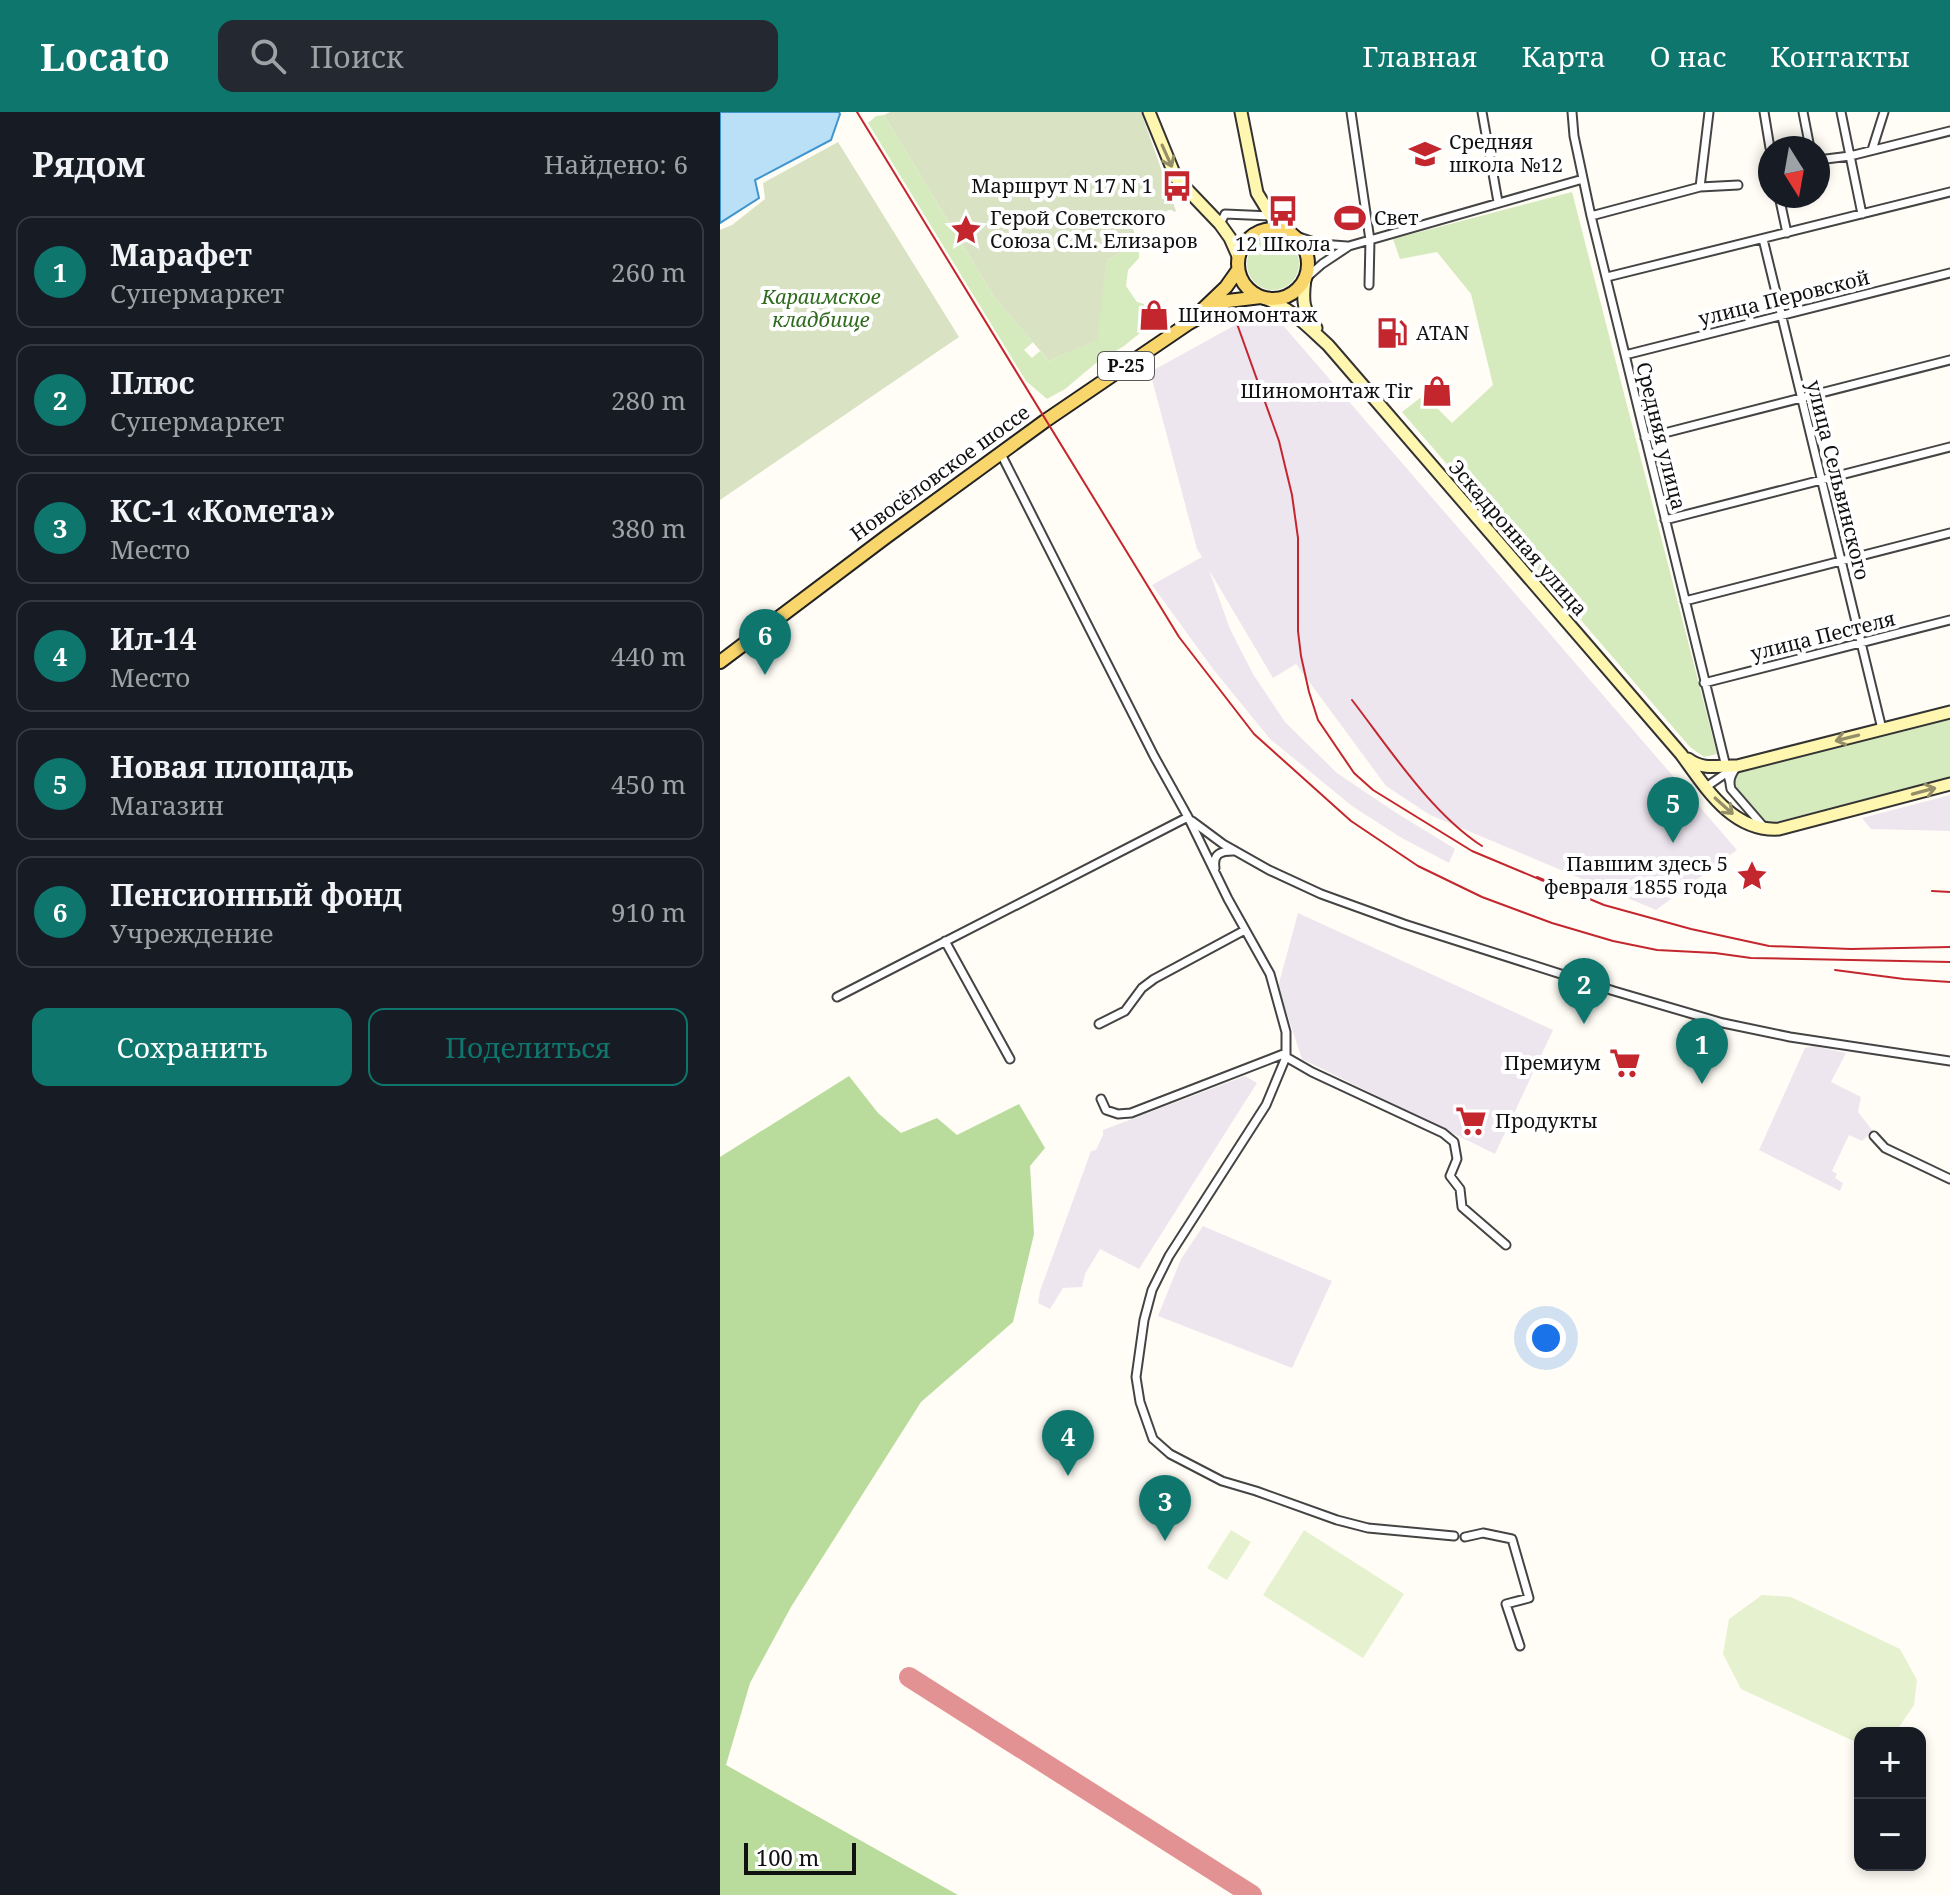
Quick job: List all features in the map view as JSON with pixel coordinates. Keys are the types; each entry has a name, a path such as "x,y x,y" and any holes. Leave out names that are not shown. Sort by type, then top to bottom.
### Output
{"main road":[{"path":"1149,112 1176,178 1230,238 1245,287 1288,309 1328,345"},
{"path":"1241,112 1257,193 1271,216 1301,243 1307,254 1308,272 1298,289 1275,299 1261,297"},
{"path":"1238,256 1247,240 1266,229 1282,230 1293,235"},
{"name":"Новосёловское шоссе","path":"1189,323 1226,287 1238,270"},
{"path":"1305,279 1305,312 1328,345"},
{"name":"Новосёловское шоссе","path":"720,662 1045,421 1189,323 1228,301 1261,297"},
{"name":"Эскадронная улица","path":"1328,345 1681,754 1716,800 1744,823 1767,830"},
{"path":"1681,754 1696,765 1725,769 1950,712"},
{"path":"1767,830 1950,784"}],"street":[{"path":"1351,112 1370,240 1369,285"},
{"path":"1482,112 1498,202"},
{"name":"Средняя улица","path":"1572,112 1591,216 1725,769 1731,789 1767,830"},
{"path":"1700,187 1709,112"},
{"path":"1764,112 1768,136"},
{"path":"1803,112 1808,136"},
{"path":"1841,112 1862,214"},
{"path":"1872,150 1884,112"},
{"path":"1830,158 1950,131"},
{"path":"1568,183 1581,169"},
{"path":"1305,279 1349,246 1583,179"},
{"path":"1568,183 1578,185 1586,192"},
{"path":"1591,216 1700,187 1738,185"},
{"path":"1607,277 1950,192"},
{"path":"1782,208 1787,233"},
{"path":"1220,224 1225,214 1271,216"},
{"path":"1293,235 1320,244 1349,246"},
{"name":"улица Сельвинского","path":"1763,239 1882,729"},
{"name":"улица Перовской","path":"1625,355 1950,273"},
{"path":"1645,438 1950,360"},
{"path":"1665,520 1950,447"},
{"path":"1001,454 1154,756 1270,974 1286,1032 1286,1055 1266,1105 1169,1256 1152,1290 1137,1367 1140,1402 1153,1439 1170,1454 1222,1481 1337,1520 1368,1528 1454,1536"},
{"path":"1685,601 1950,533"},
{"name":"улица Пестеля","path":"1704,683 1950,620"},
{"path":"1730,783 1737,766"},
{"path":"1706,787 1725,769"},
{"path":"1188,817 1198,827 1269,870 1321,894 1404,924 1715,1021 1790,1037 1950,1061"},
{"path":"837,997 1188,817"},
{"path":"1216,874 1214,861 1217,854 1235,851"},
{"path":"1099,1024 1125,1011 1142,988 1154,979 1245,930"},
{"path":"945,941 1010,1059"},
{"path":"1101,1099 1106,1110 1118,1114 1131,1113 1286,1055"},
{"path":"1286,1055 1312,1072 1443,1133 1454,1142 1457,1159 1450,1176 1460,1189 1462,1207 1506,1245"},
{"path":"1874,1136 1885,1148 1950,1179"},
{"path":"1465,1537 1483,1533 1512,1539 1529,1598 1506,1604 1520,1646"}],"shaded area":[{"path":"1248,318 1281,323 1737,850 1656,910 1430,815 1386,786 1296,664 1273,678 1209,570 1230,629 1253,674 1285,722 1337,773 1455,849 1449,863 1400,837 1352,806 1270,739 1213,669 1152,585 1202,557 1197,549 1150,372"},
{"path":"1950,795 1950,831 1871,829 1862,818"},
{"path":"1298,913 1553,1030 1495,1154 1302,1059 1278,987"},
{"path":"1814,1046 1846,1053 1831,1082 1861,1097 1858,1112 1873,1131 1862,1141 1849,1135 1832,1171 1837,1174 1835,1178 1843,1183 1840,1191 1759,1150 1805,1048"},
{"path":"1245,1076 1257,1083 1139,1269 1100,1249 1085,1274 1082,1287 1063,1288 1050,1309 1038,1303 1091,1151 1096,1150 1103,1130"},
{"path":"1203,1226 1332,1281 1292,1368 1158,1316 1181,1259"}],"green space":[{"path":"890,112 1141,112 1176,211 1169,210 1132,227 1139,243 1107,260 1097,340 1049,361 994,297 884,115"},
{"path":"884,115 994,297 1033,342 1024,350 1032,358 1040,351 1049,361 1096,340 1107,260 1139,243 1139,258 1128,270 1126,286 1137,302 1144,304 1144,315 1151,324 1065,389 1047,399 1026,381 868,123 876,116"},
{"name":"Караимское кладбище","path":"838,142 959,337 720,500 720,230 732,225 765,199 763,183"},
{"path":"1572,192 1717,754 1704,757 1690,747 1402,412 1424,395 1452,423 1493,385 1471,294 1437,252 1400,259 1393,239"},
{"path":"1273,238 1292,245 1299,264 1292,283 1273,290 1254,283 1247,264 1254,245"},
{"path":"1950,719 1950,777 1772,823 1762,819 1735,786 1735,776 1739,771"},
{"path":"849,1076 878,1113 901,1133 937,1118 957,1135 1019,1104 1045,1148 1030,1166 1034,1234 1013,1322 921,1402 791,1607 750,1683 726,1765 958,1895 720,1895 720,1157"},
{"path":"1231,1530 1251,1542 1227,1580 1207,1568"},
{"path":"1304,1530 1404,1594 1363,1658 1263,1595"},
{"path":"1762,1595 1791,1597 1900,1649 1917,1680 1914,1705 1899,1727 1854,1727 1854,1741 1741,1689 1723,1654 1729,1619"}],"water":[{"path":"720,112 840,114 831,140 755,180 759,198 720,223"}],"taxiway":[{"path":"909,1677 1252,1895"}],"railway":[{"path":"857,112 1179,637 1254,734 1351,821 1418,866 1482,897 1613,941 1657,950 1751,958 1950,962"},
{"path":"1236,321 1279,441 1292,495 1298,538 1298,631 1309,692 1318,720 1354,773 1373,790 1472,851 1546,882"},
{"path":"1352,700 1428,798 1482,846"},
{"path":"1537,877 1604,905 1769,946 1851,949 1950,947"},
{"path":"1932,891 1950,892"},
{"path":"1835,970 1950,982"}],"place":[{"name":"Средняя школа №12","path":"1425,154"},
{"name":"Маршрут N 17 N 1","path":"1177,186"},
{"name":"12 Школа","path":"1283,211"},
{"name":"Свет","path":"1350,218"},
{"name":"Герой Советского Союза С.М. Елизаров","path":"966,230"},
{"name":"Шиномонтаж","path":"1154,315"},
{"name":"ATAN","path":"1392,333"},
{"name":"Шиномонтаж Tir","path":"1437,391"},
{"name":"Пенсионный фонд","path":"765,675"},
{"name":"Новая площадь","path":"1673,843"},
{"name":"Павшим здесь 5 февраля 1855 года","path":"1752,876"},
{"name":"Плюс","path":"1584,1024"},
{"name":"Премиум","path":"1625,1063"},
{"name":"Марафет","path":"1702,1084"},
{"name":"Продукты","path":"1471,1121"},
{"name":"Ил-14","path":"1068,1476"},
{"name":"КС-1 «Комета»","path":"1165,1541"}]}
